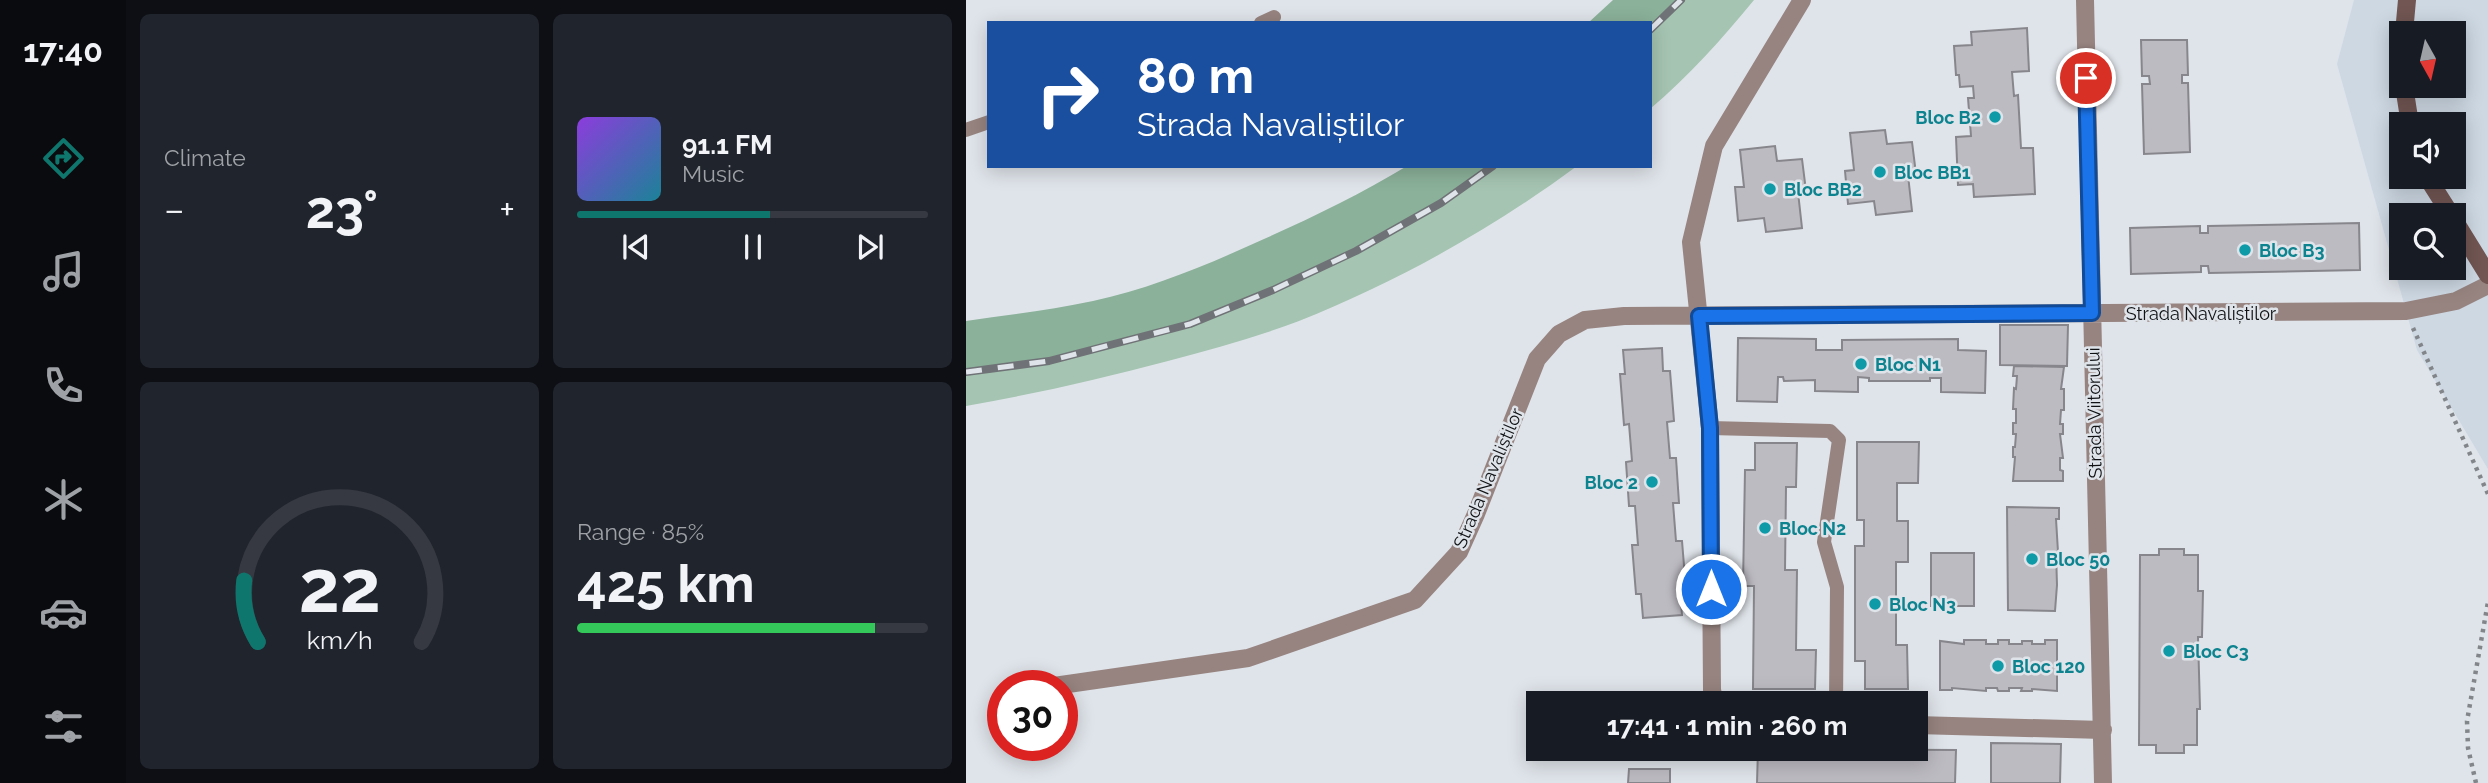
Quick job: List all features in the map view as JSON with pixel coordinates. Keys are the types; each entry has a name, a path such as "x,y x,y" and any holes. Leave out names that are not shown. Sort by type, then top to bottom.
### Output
{"street":[{"path":"1712,691 1710,428 1691,242 1714,146 1802,0"},
{"name":"Strada Viitorului","path":"2085,0 2103,783"},
{"path":"2405,21 2407,0"},
{"path":"2466,240 2488,275"},
{"name":"Strada Navaliștilor","path":"1078,683 1248,658 1415,600 1459,552 1537,359 1559,334 1585,320 1624,316 2406,312 2456,301 2488,285"},
{"path":"1928,725 2103,730"}],"lane":[{"path":"966,130 987,123"},
{"path":"1710,428 1830,431 1839,440 1824,542 1837,587 1836,691"}],"path":[{"path":"2406,312 2488,494"},
{"path":"2476,783 2468,748 2467,721 2488,602"}],"shaded area":[{"path":"2354,0 2488,0 2488,469 2417,350 2397,280 2466,280 2466,203 2389,203 2389,250 2337,64"}],"green space":[{"path":"1613,0 1681,0 1652,28 1652,21 1590,21"},
{"path":"1681,0 1754,0 1705,57 1652,107 1652,28"},
{"path":"1403,168 1490,168 1441,203 1356,251 1273,290 1190,324 1049,361 966,372 966,321 1077,304 1115,296 1159,282 1223,257 1354,196"},
{"path":"1490,168 1574,168 1511,211 1443,252 1372,289 1299,321 1143,368 966,406 966,372 1049,361 1190,324 1273,290 1356,251 1441,203"}],"building":[{"name":"Bloc B2","path":"2027,28 2029,71 2012,72 2014,96 2018,95 2021,148 2033,148 2035,194 1974,197 1973,184 1958,185 1956,137 1971,136 1968,98 1974,98 1973,86 1960,87 1959,75 1956,75 1954,46 1972,45 1971,32"},
{"path":"2141,40 2187,40 2188,75 2182,75 2182,83 2188,83 2190,152 2144,154 2142,84 2150,84 2149,76 2142,76"},
{"name":"Bloc BB1","path":"1885,130 1887,144 1912,142 1916,174 1908,175 1912,211 1876,215 1874,201 1848,204 1845,171 1854,170 1850,133"},
{"name":"Bloc BB2","path":"1775,146 1777,161 1802,159 1806,191 1798,192 1802,228 1766,232 1764,218 1738,221 1735,187 1744,187 1740,150"},
{"name":"Bloc B3","path":"2359,223 2360,270 2209,273 2208,266 2201,266 2201,272 2131,274 2130,228 2200,226 2200,233 2208,233 2208,226"},
{"path":"2000,325 2068,325 2067,366 2000,365"},
{"name":"Bloc N1","path":"1738,338 1816,339 1816,350 1842,350 1842,340 1958,339 1958,350 1986,351 1985,393 1941,392 1941,378 1930,378 1930,381 1869,381 1869,378 1858,377 1858,392 1815,391 1815,380 1784,381 1783,377 1778,377 1777,402 1737,401"},
{"name":"Bloc 2","path":"1662,348 1663,371 1670,371 1674,421 1667,422 1670,458 1676,458 1679,503 1673,503 1676,541 1682,541 1686,590 1680,591 1682,615 1643,618 1641,594 1636,594 1632,545 1638,545 1635,506 1629,506 1626,462 1632,461 1629,424 1624,425 1620,374 1625,374 1623,350"},
{"path":"2014,366 2064,367 2061,389 2064,389 2064,410 2061,410 2060,424 2063,424 2063,434 2060,434 2063,458 2060,458 2060,470 2063,471 2063,481 2013,481 2013,447 2016,434 2013,434 2013,423 2016,423 2016,409 2013,409 2017,376 2013,376"},
{"name":"Bloc N3","path":"1857,442 1919,442 1918,483 1897,483 1897,521 1908,521 1908,562 1896,562 1896,645 1907,645 1908,689 1865,689 1865,661 1855,661 1855,546 1864,546 1864,520 1857,520"},
{"name":"Bloc N2","path":"1755,443 1797,443 1796,487 1786,487 1785,570 1797,570 1796,650 1816,650 1815,689 1753,689 1754,586 1743,586 1745,470 1755,470"},
{"name":"Bloc 50","path":"2007,507 2059,508 2059,519 2056,519 2058,552 2055,611 2008,610"},
{"name":"Bloc C3","path":"2159,549 2184,549 2184,555 2198,555 2198,591 2203,591 2202,637 2198,637 2200,709 2197,709 2197,745 2184,745 2184,753 2156,753 2156,745 2139,745 2140,555 2159,555"},
{"path":"1931,553 1974,553 1974,606 1931,606"},
{"name":"Bloc 120","path":"1964,640 1986,640 1986,644 2009,640 2009,644 2032,641 2032,644 2045,644 2045,640 2057,640 2057,691 2021,691 2022,688 2009,688 2009,691 1998,691 1997,688 1986,688 1986,691 1952,688 1940,690 1940,641 1964,644"},
{"path":"1991,743 2061,744 2060,783 1991,783"},
{"path":"1928,750 1956,750 1955,783 1757,783 1758,761 1928,761"},
{"path":"1629,769 1670,769 1670,783 1628,783"}],"railway":[{"path":"1652,28 1681,0"},
{"path":"966,372 1049,361 1190,324 1273,290 1356,251 1441,203 1490,168"}],"place":[{"name":"Bloc B2","path":"1995,117"},
{"name":"Bloc BB1","path":"1880,172"},
{"name":"Bloc BB2","path":"1770,189"},
{"name":"Bloc B3","path":"2245,250"},
{"name":"Bloc N1","path":"1861,364"},
{"name":"Bloc 2","path":"1652,482"},
{"name":"Bloc N2","path":"1765,528"},
{"name":"Bloc 50","path":"2032,559"},
{"name":"Bloc N3","path":"1875,604"},
{"name":"Bloc C3","path":"2169,651"},
{"name":"Bloc 120","path":"1998,666"}],"route":[{"path":"1711,589 1710,428 1699,316 2092,313 2086,78"}]}
